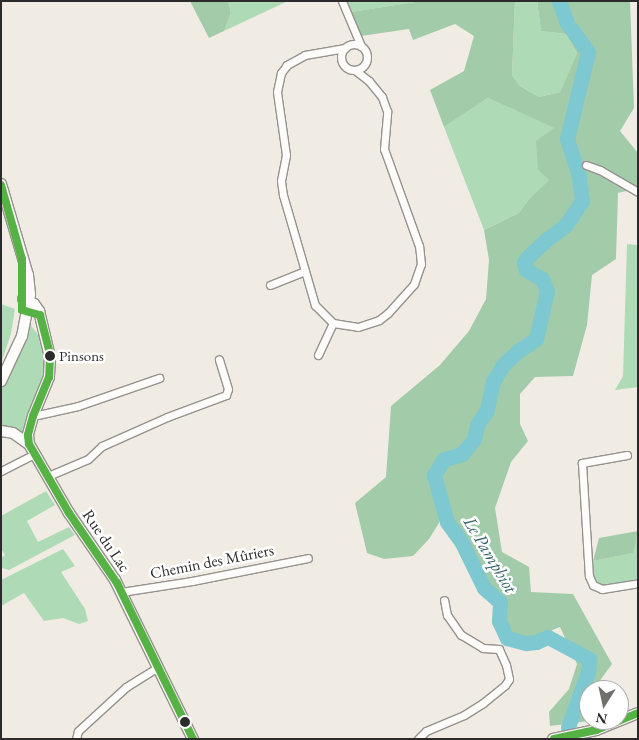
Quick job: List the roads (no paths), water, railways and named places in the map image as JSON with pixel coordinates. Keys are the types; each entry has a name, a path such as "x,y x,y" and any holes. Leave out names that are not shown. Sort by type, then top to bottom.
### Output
{"street":[{"path":"342,1 353,30 367,53 369,81"},
{"path":"342,61 342,53 353,30"},
{"path":"325,52 342,61 347,68 356,71 369,81 382,97 387,111 384,149 419,246 421,264 414,284 379,320 358,328 333,323 315,305 283,195 281,181 286,155 277,100 277,82 287,65 298,58 316,51 325,52 361,46"},
{"path":"356,71 367,63"},
{"path":"586,165 600,170 638,192"},
{"path":"1,184 22,259 30,280 22,336 1,381"},
{"path":"270,285 304,271"},
{"path":"26,305 36,306 40,315 48,343 50,371 33,416 28,435 29,444"},
{"path":"318,355 333,323"},
{"path":"48,476 88,459 102,446 167,417 226,395 228,389 219,359"},
{"path":"33,416 78,406 159,378"},
{"path":"1,431 13,433 29,444"},
{"name":"Rue du Lac","path":"29,444 121,592 193,739"},
{"path":"1,471 35,454"},
{"path":"627,455 582,463 589,576 593,585 602,589 638,583"},
{"name":"Chemin des Mûriers","path":"121,592 192,581 308,558"},
{"path":"418,739 426,731 464,715 483,703 505,685 509,679 506,665 499,649 483,648 461,635 447,615 444,600"},
{"path":"76,739 78,731 123,689 158,667"},
{"path":"553,739 591,731 637,714"}],"waterway":[{"name":"Le Pamphiot","path":"559,1 567,23 588,52 567,139 579,177 582,201 566,225 546,240 524,263 526,270 542,279 547,291 536,339 519,350 503,365 493,381 487,410 477,425 474,439 462,454 444,459 434,475 447,522 462,543 484,588 500,602 499,621 507,638 526,643 536,642 548,637 589,659 588,672 568,727"}],"place":[{"name":"Pinsons","path":"50,356"}]}
